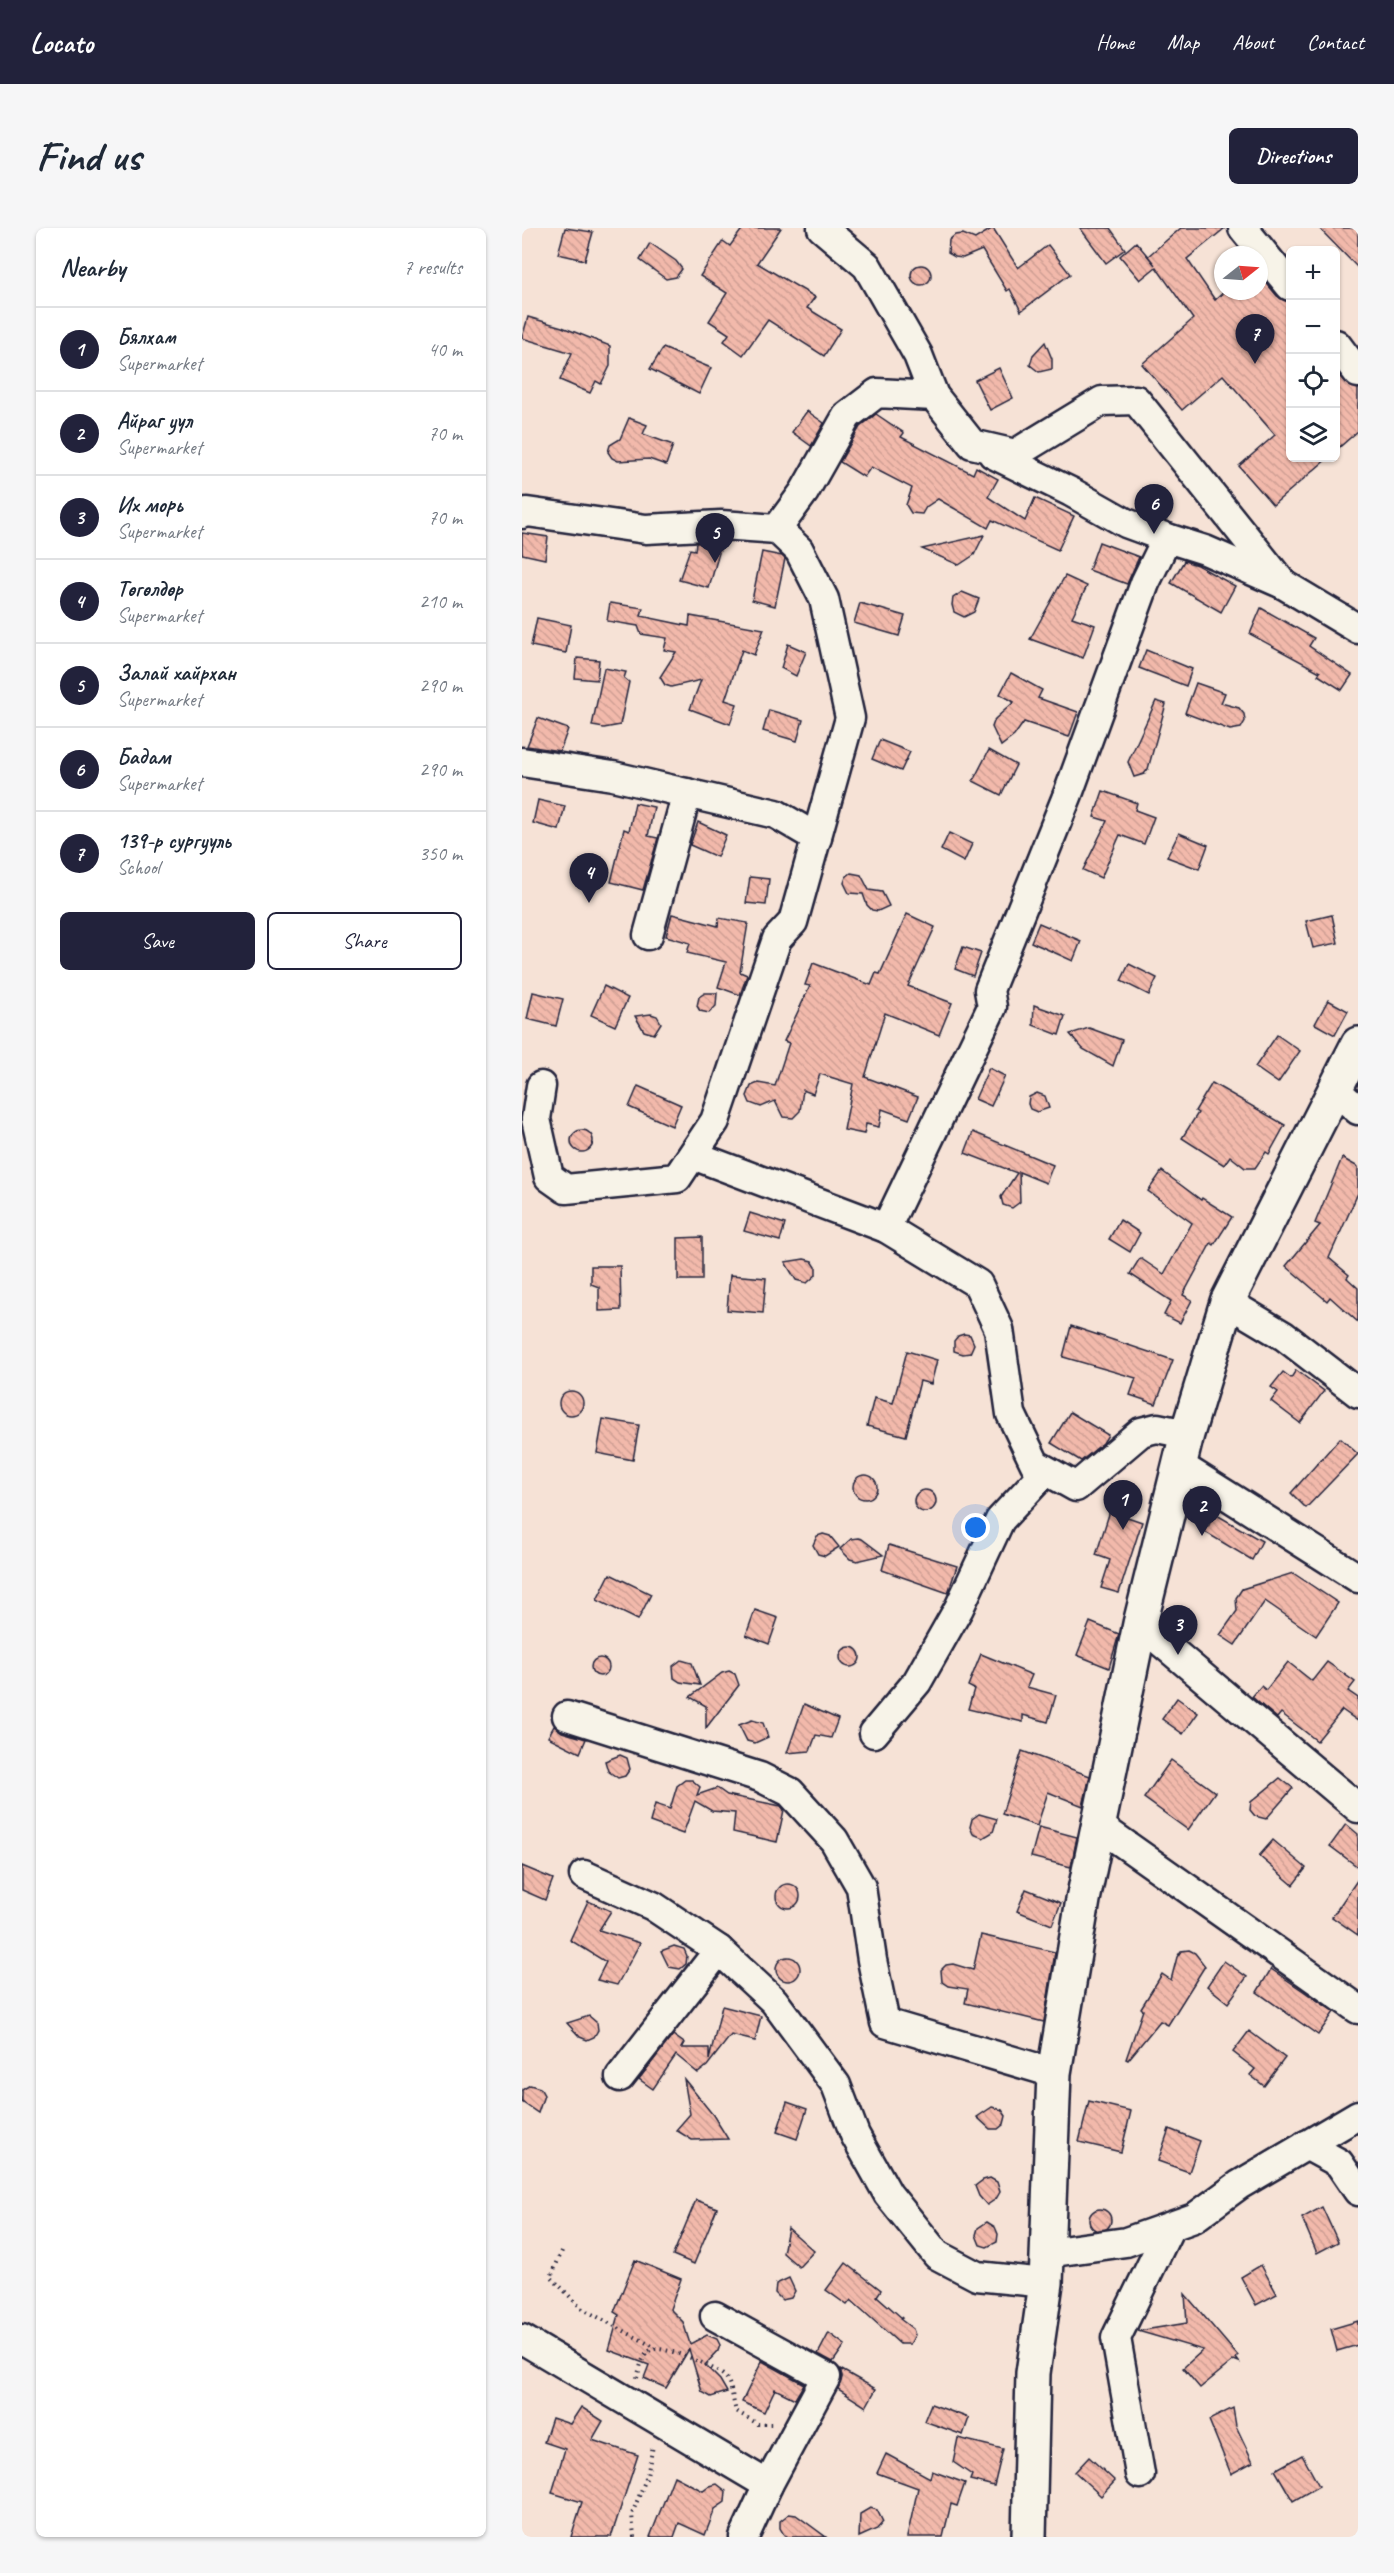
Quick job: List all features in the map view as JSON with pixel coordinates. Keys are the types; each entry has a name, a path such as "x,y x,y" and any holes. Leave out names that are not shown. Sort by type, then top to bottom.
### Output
{"main road":[{"path":"1029,2537 1033,2373 1047,2268 1054,2073 1099,1826 1140,1624 1183,1449 1227,1302 1358,1044"}],"street":[{"path":"822,228 867,266 918,355 934,396 972,444 1071,492 1126,523 1205,550 1283,584 1358,628"},
{"path":"1243,228 1286,281"},
{"path":"1340,350 1358,373"},
{"path":"777,529 804,492 847,416 877,393 934,396"},
{"path":"972,444 1015,454 1102,400 1136,400 1283,584"},
{"path":"522,514 527,512 646,529 721,525 777,529 800,550 824,599 850,718 793,922 777,939 715,1121 677,1178 566,1189 549,1178 536,1119 541,1086"},
{"path":"886,1228 992,1007 989,990 1068,794 1145,583 1167,538"},
{"path":"522,762 613,776 776,814 817,838"},
{"path":"648,935 687,793"},
{"path":"1334,1089 1358,1110"},
{"path":"693,1155 886,1228 978,1284 999,1329 1011,1414 1035,1464 1046,1471 1076,1487 1141,1432 1157,1428 1358,1578"},
{"path":"1227,1302 1284,1336 1358,1393"},
{"path":"874,1733 917,1682 959,1608 1000,1520 1046,1471"},
{"path":"1140,1624 1358,1808"},
{"path":"567,1716 760,1777 790,1792 834,1840 861,1887 872,1960 885,2023 1054,2073"},
{"path":"1099,1826 1358,2008"},
{"path":"584,1875 653,1906 719,1950 774,2001 836,2085 855,2134 888,2194 937,2255 977,2276 1047,2268 1194,2218 1239,2185 1358,2115"},
{"path":"620,2077 719,1950"},
{"path":"1306,2145 1339,2163 1358,2191"},
{"path":"1140,2474 1116,2338 1170,2227"},
{"path":"715,2316 826,2377 768,2485 744,2537"},
{"path":"522,2339 768,2485"}],"path":[{"path":"562,2251 551,2277 581,2308 656,2348 716,2369 728,2380 736,2411 758,2424 775,2423 794,2436"},
{"path":"633,2405 641,2363 649,2351 656,2348"},
{"path":"634,2537 632,2514 647,2476 652,2447 663,2423"}],"building":[{"path":"565,228 593,232 585,260 558,254"},
{"path":"743,228 781,228 757,263 815,297 807,308 841,329 824,356 768,320 743,355 724,341 729,334 709,321 727,293 700,276 723,241 730,246"},
{"path":"993,228 1018,268 1048,245 1070,274 1021,311 1010,289 1007,291 982,250 963,258 948,253 949,240 955,235 963,234 975,239"},
{"path":"1080,228 1110,228 1125,249 1106,263"},
{"path":"1181,228 1225,228 1187,259 1214,300 1268,300 1268,285 1277,296 1286,301 1286,462 1323,462 1273,505 1239,466 1275,435 1223,375 1182,410 1142,364 1193,319 1156,267 1140,280 1120,256 1136,242 1155,265 1148,256"},
{"path":"1319,228 1358,228 1358,268 1340,250 1340,246 1337,246"},
{"path":"650,243 676,261 682,269 676,277 666,279 640,260"},
{"path":"917,265 925,265 931,271 931,279 925,285 917,285 911,279 911,271"},
{"path":"528,317 562,327 610,346 610,366 601,384 596,381 590,393 560,380 572,353 522,338"},
{"path":"1045,342 1052,359 1052,369 1039,372 1030,365 1033,355"},
{"path":"663,348 711,368 699,394 650,369"},
{"path":"999,368 1013,398 990,410 975,380"},
{"path":"1340,377 1345,383 1358,389 1358,431 1340,447"},
{"path":"807,411 824,423 811,446 792,432"},
{"path":"876,414 904,433 901,437 973,474 976,467 998,479 988,497 1025,521 1035,498 1074,516 1058,550 992,520 988,528 938,499 926,507 922,514 911,513 906,505 912,488 871,467 864,477 840,462 860,427"},
{"path":"629,418 647,425 643,434 673,445 666,465 649,459 618,461 612,458 608,452 610,445 620,439"},
{"path":"522,533 548,537 545,559 522,554"},
{"path":"984,535 974,555 959,565 922,549"},
{"path":"722,542 709,588 679,580 690,549 695,550 696,543"},
{"path":"1099,542 1139,557 1127,584 1089,570"},
{"path":"762,552 782,556 785,559 775,606 752,600"},
{"path":"1184,561 1197,565 1235,586 1221,612 1171,583"},
{"path":"1065,576 1087,586 1072,617 1095,625 1083,658 1030,639"},
{"path":"962,592 979,599 974,612 964,617 954,612 952,605 953,598"},
{"path":"610,603 643,608 641,616 689,626 690,616 764,629 754,655 742,650 725,700 737,704 730,724 690,709 701,680 671,687 665,685 660,677 676,652 664,650 667,638 641,634 638,626 607,621"},
{"path":"860,603 905,616 899,636 854,623"},
{"path":"1261,608 1314,638 1309,646 1352,675 1342,690 1318,675 1320,672 1250,634"},
{"path":"537,618 571,625 566,653 531,646"},
{"path":"788,644 806,652 796,676 781,668"},
{"path":"1146,650 1192,669 1186,686 1139,668"},
{"path":"577,658 599,660 597,680 575,678"},
{"path":"604,668 626,672 624,678 629,682 620,725 604,728 592,726"},
{"path":"1011,673 1042,690 1038,698 1078,712 1069,737 1024,722 1014,736 1001,746 992,727 995,719 1014,702 1000,694"},
{"path":"1196,683 1225,693 1221,703 1239,708 1244,714 1245,721 1241,728 1230,730 1185,713"},
{"path":"1156,701 1166,704 1148,769 1144,774 1134,777 1128,762"},
{"path":"769,710 803,720 797,741 763,731"},
{"path":"538,718 568,729 560,751 527,746"},
{"path":"880,740 910,752 901,771 872,759"},
{"path":"989,750 1016,765 1001,795 973,781"},
{"path":"1103,791 1137,803 1135,810 1154,817 1144,844 1120,835 1101,878 1083,870 1107,821 1094,817"},
{"path":"538,800 565,806 559,830 533,823"},
{"path":"635,803 654,807 648,836 658,838 643,890 611,882 624,829 629,831"},
{"path":"698,822 726,835 717,857 690,845"},
{"path":"949,833 972,844 964,862 941,850"},
{"path":"1179,833 1208,845 1199,869 1167,857"},
{"path":"851,873 861,875 869,890 882,892 889,906 878,911 872,910 867,905 863,894 849,893 844,883 846,877"},
{"path":"750,877 769,879 766,905 746,903"},
{"path":"672,914 718,926 719,918 748,923 740,972 747,975 740,995 718,987 726,962 687,953 690,943 666,936"},
{"path":"907,914 935,927 908,986 952,1003 939,1035 885,1013 865,1077 918,1097 909,1119 882,1109 879,1127 866,1124 864,1134 844,1130 853,1084 820,1074 813,1094 803,1090 800,1111 793,1118 783,1117 775,1101 761,1107 750,1103 747,1096 751,1086 758,1083 775,1086 789,1043 784,1041 810,986 805,985 813,963 871,985 876,973 880,974"},
{"path":"1332,915 1338,943 1313,948 1306,921"},
{"path":"1039,923 1081,941 1073,961 1031,942"},
{"path":"963,947 981,953 973,976 955,969"},
{"path":"1129,964 1157,978 1149,995 1121,981"},
{"path":"604,986 628,998 615,1026 591,1015"},
{"path":"533,992 563,999 556,1026 527,1019"},
{"path":"705,993 717,993 716,1006 709,1013 700,1011 697,1006 699,997"},
{"path":"1328,1000 1348,1011 1335,1035 1315,1024"},
{"path":"1034,1005 1065,1016 1059,1035 1033,1025"},
{"path":"651,1014 657,1016 661,1023 654,1034 644,1031 635,1016"},
{"path":"1089,1028 1122,1040 1113,1066 1083,1049 1070,1034"},
{"path":"1277,1035 1300,1051 1278,1083 1255,1067"},
{"path":"989,1068 1005,1076 991,1106 975,1099"},
{"path":"1212,1083 1285,1125 1269,1154 1266,1152 1255,1168 1245,1168 1230,1156 1224,1165 1182,1138 1198,1113 1195,1111"},
{"path":"638,1086 681,1105 672,1126 629,1107"},
{"path":"1037,1093 1045,1096 1049,1108 1037,1112 1030,1109 1029,1097"},
{"path":"582,1130 592,1137 593,1141 586,1151 582,1152 572,1145 571,1141 578,1131"},
{"path":"973,1132 1053,1165 1046,1183 1019,1172 1020,1202 1012,1208 1003,1205 1001,1197 1017,1173 965,1153"},
{"path":"1342,1158 1358,1167 1358,1193 1329,1258 1349,1275 1347,1278 1358,1288 1358,1322 1330,1297 1327,1301 1286,1266 1320,1225 1315,1223"},
{"path":"1162,1171 1201,1200 1202,1198 1232,1217 1214,1245 1211,1243 1183,1295 1192,1300 1180,1323 1164,1315 1171,1301 1130,1274 1140,1258 1164,1274 1192,1223 1148,1191"},
{"path":"750,1213 785,1224 780,1241 744,1231"},
{"path":"1120,1220 1140,1233 1130,1252 1109,1239"},
{"path":"702,1237 702,1280 678,1280 678,1238"},
{"path":"804,1259 812,1261 816,1267 816,1275 807,1283 796,1280 785,1262"},
{"path":"591,1266 620,1266 621,1310 599,1311 599,1287 591,1284"},
{"path":"730,1275 766,1278 763,1313 727,1310"},
{"path":"1071,1326 1173,1360 1156,1404 1130,1395 1136,1378 1063,1357"},
{"path":"970,1335 974,1344 970,1353 963,1354 954,1351 954,1341 958,1336"},
{"path":"907,1351 937,1360 931,1384 920,1381 906,1436 867,1426 874,1398 893,1403"},
{"path":"1296,1370 1324,1391 1300,1423 1271,1401 1278,1392 1271,1387 1283,1372 1291,1378"},
{"path":"571,1391 579,1395 583,1403 579,1411 571,1415 563,1411 559,1403 563,1395"},
{"path":"1070,1412 1108,1435 1103,1443 1081,1461 1051,1443"},
{"path":"603,1419 639,1425 633,1460 597,1453"},
{"path":"1340,1438 1358,1454 1306,1508 1291,1493"},
{"path":"865,1475 873,1479 877,1487 873,1495 865,1499 857,1495 853,1487 857,1479"},
{"path":"925,1490 933,1493 936,1501 933,1509 925,1512 917,1509 914,1501 917,1493"},
{"path":"1110,1511 1142,1522 1119,1593 1101,1588 1110,1560 1096,1555"},
{"path":"1215,1514 1262,1541 1252,1560 1205,1532"},
{"path":"823,1534 830,1536 839,1547 825,1556 818,1554 813,1545 817,1536"},
{"path":"858,1538 883,1555 857,1561 850,1559 840,1549 851,1539"},
{"path":"889,1545 957,1566 948,1593 882,1570"},
{"path":"1293,1573 1338,1603 1316,1636 1265,1601 1235,1645 1220,1635 1237,1611 1236,1598 1242,1589"},
{"path":"610,1574 651,1594 638,1620 597,1600"},
{"path":"755,1610 778,1618 769,1644 746,1635"},
{"path":"1090,1622 1119,1634 1109,1668 1077,1655"},
{"path":"850,1647 857,1650 860,1657 857,1664 850,1667 843,1664 840,1657 843,1650"},
{"path":"981,1654 1032,1675 1027,1687 1056,1695 1048,1722 1023,1715 1023,1722 968,1709 974,1689 968,1686"},
{"path":"596,1658 604,1658 609,1663 607,1674 596,1676 591,1671 591,1663"},
{"path":"681,1660 692,1663 700,1685 680,1682 674,1678 673,1666"},
{"path":"1288,1662 1312,1681 1327,1662 1355,1682 1348,1691 1358,1698 1358,1721 1342,1710 1317,1741 1281,1713 1277,1718 1252,1697 1261,1686 1266,1690"},
{"path":"729,1671 735,1674 739,1685 706,1728 706,1706 690,1697 722,1673"},
{"path":"1177,1698 1198,1713 1183,1734 1162,1719"},
{"path":"804,1704 838,1719 831,1738 816,1735 810,1751 787,1753"},
{"path":"752,1720 763,1723 768,1737 755,1743 747,1741 739,1725"},
{"path":"554,1726 562,1732 586,1739 580,1753 548,1737"},
{"path":"1022,1751 1090,1776 1083,1806 1048,1792 1037,1826 1002,1814"},
{"path":"620,1755 627,1758 630,1769 625,1776 618,1778 608,1771 605,1761"},
{"path":"1171,1760 1215,1792 1188,1830 1144,1798"},
{"path":"1280,1778 1293,1788 1266,1819 1255,1816 1250,1810 1251,1802"},
{"path":"685,1780 692,1780 700,1787 697,1795 717,1788 727,1795 781,1806 784,1810 777,1842 733,1832 735,1813 712,1811 695,1801 683,1834 650,1822 655,1804 670,1809 677,1786"},
{"path":"979,1814 997,1819 993,1832 983,1838 973,1834 970,1827 972,1819"},
{"path":"1346,1824 1358,1834 1358,1867 1330,1846"},
{"path":"1039,1827 1077,1837 1071,1867 1031,1857"},
{"path":"1273,1840 1306,1868 1293,1885 1259,1856"},
{"path":"522,1866 553,1879 545,1900 522,1890"},
{"path":"1358,1879 1358,1935 1332,1917"},
{"path":"788,1884 796,1888 800,1896 796,1904 788,1908 780,1904 776,1896 780,1888"},
{"path":"1026,1889 1061,1903 1052,1925 1017,1911"},
{"path":"588,1901 611,1911 599,1930 640,1943 617,1985 597,1980 606,1962 570,1940"},
{"path":"981,1935 1055,1952 1044,2022 965,2003 968,1989 948,1986 942,1982 941,1970 946,1965 953,1964 973,1970"},
{"path":"674,1946 684,1949 687,1956 686,1964 680,1969 669,1967 661,1951"},
{"path":"1189,1950 1195,1953 1205,1966 1168,2025 1160,2021 1128,2060 1126,2059 1143,2010 1141,2008 1162,1974 1171,1980 1177,1957 1181,1951"},
{"path":"788,1957 796,1961 800,1969 796,1977 788,1981 780,1977 776,1969 780,1961"},
{"path":"1224,1961 1247,1977 1228,2003 1207,1986"},
{"path":"1271,1969 1334,2012 1318,2035 1257,1992"},
{"path":"722,2006 761,2016 755,2041 731,2035 707,2066 698,2073 676,2055 653,2089 639,2079 673,2035 684,2043 681,2048 709,2048 709,2060"},
{"path":"589,2016 597,2023 598,2030 594,2037 587,2040 580,2037 567,2023"},
{"path":"1249,2031 1285,2058 1264,2086 1250,2075 1255,2069 1233,2052"},
{"path":"684,2079 713,2115 728,2139 692,2140 676,2130 690,2114"},
{"path":"530,2085 540,2088 544,2095 538,2113 522,2102 522,2090"},
{"path":"1089,2101 1131,2111 1121,2152 1079,2142"},
{"path":"787,2102 807,2109 797,2139 777,2132"},
{"path":"992,2107 1002,2110 1006,2116 1004,2124 998,2129 990,2129 977,2117"},
{"path":"1169,2129 1200,2141 1189,2172 1158,2161"},
{"path":"990,2178 997,2182 1000,2192 996,2199 987,2205 979,2196 975,2186"},
{"path":"696,2200 717,2208 694,2264 673,2255"},
{"path":"1322,2207 1338,2242 1317,2253 1302,2218"},
{"path":"1100,2209 1108,2212 1111,2220 1108,2228 1100,2231 1092,2228 1089,2220 1092,2212"},
{"path":"987,2222 995,2227 998,2234 997,2242 987,2247 980,2245 976,2235 978,2228"},
{"path":"788,2228 814,2251 799,2267 783,2253"},
{"path":"635,2260 681,2279 670,2309 683,2322 690,2344 707,2335 717,2339 720,2345 718,2351 705,2365 720,2380 727,2392 711,2397 702,2392 689,2349 666,2388 644,2378 649,2365 609,2350 619,2315 614,2312"},
{"path":"846,2263 881,2290 877,2296 913,2329 915,2335 910,2344 900,2344 851,2300 847,2305 826,2290"},
{"path":"1261,2265 1277,2294 1256,2305 1241,2277"},
{"path":"789,2278 795,2291 791,2298 782,2300 775,2293 776,2284"},
{"path":"1185,2294 1238,2356 1236,2358 1239,2362 1234,2360 1200,2388 1183,2368 1203,2350 1138,2331 1187,2323"},
{"path":"1358,2321 1358,2345 1337,2351 1331,2329"},
{"path":"829,2333 845,2345 833,2362 818,2354"},
{"path":"762,2361 804,2384 795,2399 775,2389 764,2412 742,2402"},
{"path":"840,2369 876,2389 866,2407 838,2389 842,2377"},
{"path":"931,2404 969,2418 963,2435 924,2421"},
{"path":"581,2407 603,2421 592,2440 638,2455 611,2537 571,2537 582,2502 552,2493 565,2449 544,2442 552,2418 570,2424"},
{"path":"1233,2408 1236,2426 1253,2462 1231,2474 1209,2420"},
{"path":"958,2438 1003,2449 994,2486 970,2480 972,2475 953,2462"},
{"path":"886,2454 930,2478 932,2471 965,2483 957,2506 951,2504 943,2537 907,2537 918,2488 877,2473"},
{"path":"1302,2455 1319,2486 1293,2501 1275,2470"},
{"path":"1089,2457 1115,2481 1101,2496 1075,2472"},
{"path":"674,2476 703,2491 717,2484 726,2491 725,2502 715,2509 705,2535 679,2523 674,2537 650,2537"},
{"path":"870,2508 877,2510 883,2522 877,2529 859,2537 860,2514"},
{"path":"789,2514 796,2515 826,2537 784,2535 780,2528 780,2521"}],"place":[{"name":"139-р сургууль","path":"1255,364"},
{"name":"Бадам","path":"1154,534"},
{"name":"Залай хайрхан","path":"715,563"},
{"name":"Төгөлдөр","path":"589,903"},
{"name":"Бялхам","path":"1123,1530"},
{"name":"Айраг уул","path":"1202,1536"},
{"name":"Их морь","path":"1178,1655"}]}
